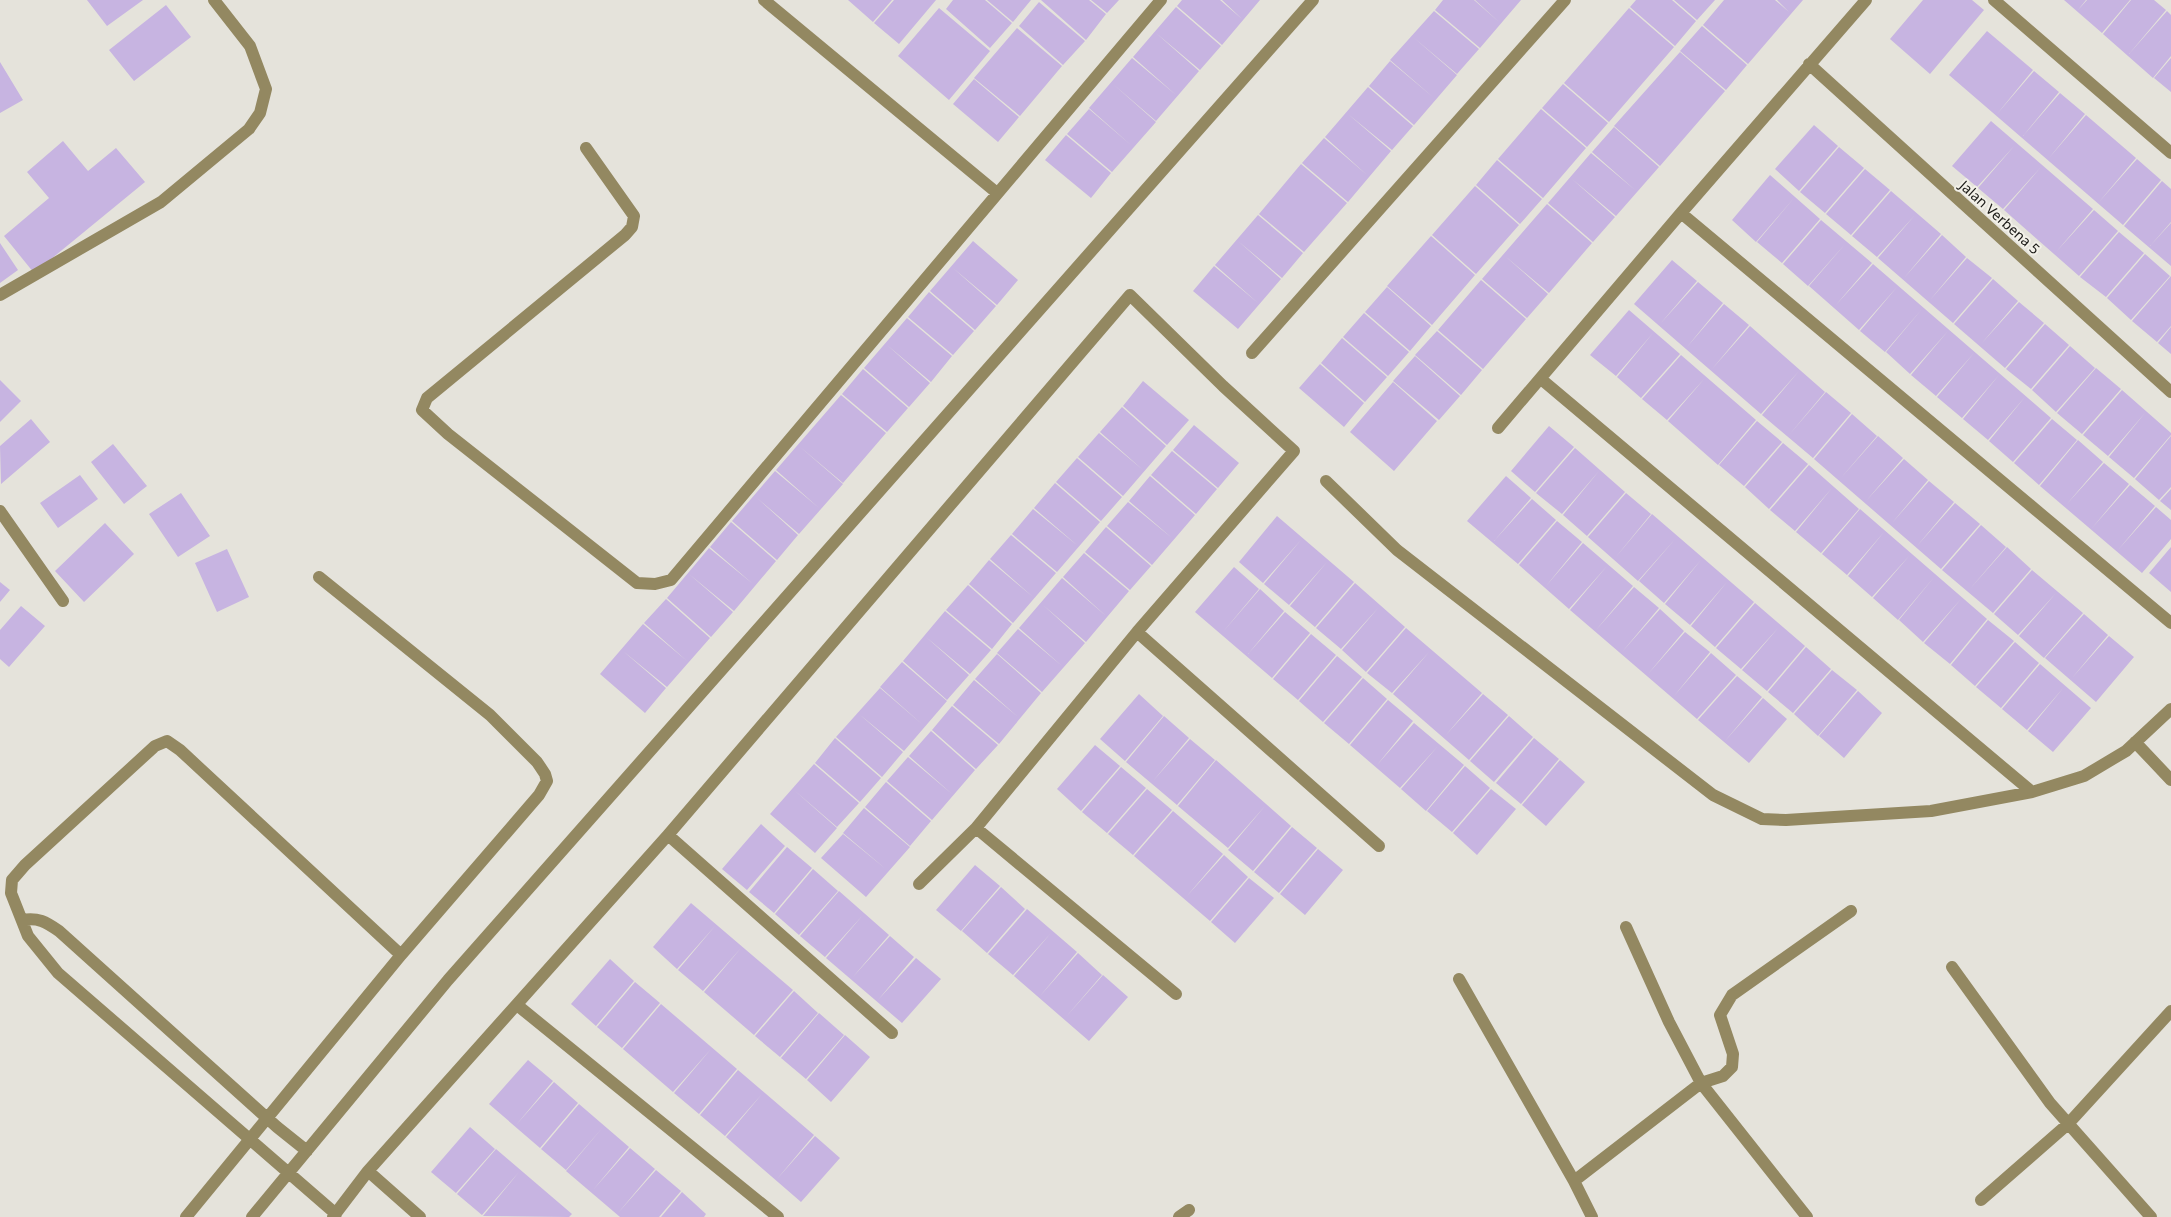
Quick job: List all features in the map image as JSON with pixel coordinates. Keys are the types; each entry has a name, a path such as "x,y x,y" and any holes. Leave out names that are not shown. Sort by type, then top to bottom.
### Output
{"street":[{"path":"0,295 161,202 249,129 260,113 266,89 250,46 214,0"},
{"path":"764,0 997,193"},
{"path":"586,148 634,216 632,227 625,235 427,398 422,410 448,434 637,583 655,584 671,580 1161,0"},
{"path":"252,1217 448,980 1313,0"},
{"path":"1252,353 1565,0"},
{"path":"1498,428 1680,213 1866,0"},
{"path":"1994,0 2171,153"},
{"name":"Jalan Verbena 5","path":"1809,64 2171,392"},
{"path":"1680,213 2171,623"},
{"path":"401,955 180,750 167,741 156,746 25,865 12,880 10,893 28,936 58,973 290,1172 334,1215 368,1171 668,835 1130,294 1223,386 1294,451 1136,632 976,828 919,884"},
{"path":"1541,379 2032,792"},
{"path":"1326,481 1397,550 1460,599 1713,795 1762,819 1786,820 1931,811 2032,792 2084,776 2126,751 2171,709"},
{"path":"0,511 63,601"},
{"path":"186,1217 401,955 539,795 547,781 537,762 490,715 319,577"},
{"path":"1136,632 1379,846"},
{"path":"2135,742 2171,780"},
{"path":"976,828 1176,994"},
{"path":"668,835 892,1033"},
{"path":"1574,1182 1701,1083 1723,1076 1732,1067 1733,1054 1720,1015 1732,995 1851,911"},
{"path":"22,920 32,918 42,920 59,931 307,1151"},
{"path":"1626,927 1669,1022 1701,1083 1807,1217"},
{"path":"1952,967 2050,1103 2151,1217"},
{"path":"1459,979 1592,1217"},
{"path":"517,1005 778,1217"},
{"path":"1981,1200 2068,1124 2171,1011"},
{"path":"368,1171 420,1217"}],"building":[{"path":"87,0 143,0 107,26"},
{"path":"848,0 892,0 873,22"},
{"path":"894,0 936,0 899,44 874,23"},
{"path":"953,0 985,0 1012,23 990,48 946,9"},
{"path":"987,0 1031,0 1013,22"},
{"path":"1041,0 1089,0 1106,14 1086,40"},
{"path":"1091,0 1119,0 1107,13"},
{"path":"1182,0 1220,0 1242,19 1222,0 1260,0 1222,45 1177,6"},
{"path":"1443,0 1474,0 1499,22 1475,0 1521,0 1480,48 1435,10"},
{"path":"1636,0 1672,0 1696,21 1675,46 1630,7"},
{"path":"1674,0 1715,0 1697,20"},
{"path":"1724,0 1775,0 1789,12 1777,0 1803,0 1748,64 1703,25"},
{"path":"1923,0 1972,0 1984,10 1930,74 1890,39"},
{"path":"2064,0 2086,0 2078,10 2087,0 2130,0 2102,33"},
{"path":"2131,0 2154,0 2166,10 2129,54 2167,11 2171,15 2171,56 2153,78 2103,34"},
{"path":"1039,2 1085,41 1063,65 1019,26"},
{"path":"166,5 191,37 134,81 109,50"},
{"path":"1176,7 1221,46 1200,70 1156,33 1199,71 1156,121 1113,84 1156,122 1112,172 1067,134 1089,109 1132,146 1089,108 1132,58 1176,95 1133,57"},
{"path":"939,8 990,51 949,100 898,56"},
{"path":"1629,8 1674,47 1609,122 1564,83"},
{"path":"1434,11 1479,49 1457,74 1413,37 1457,75 1414,125 1369,86 1390,61 1434,98 1390,60"},
{"path":"1702,26 1747,65 1726,90 1680,51"},
{"path":"1017,28 1062,66 1020,116 974,78"},
{"path":"1987,31 2033,70 1997,114 2034,71 2059,92 2023,136 2060,93 2085,114 2049,158 2086,115 2136,158 2099,202 2137,159 2161,180 2123,225 1949,75"},
{"path":"1680,52 1725,91 1660,166 1614,126"},
{"path":"2171,58 2171,92 2154,78"},
{"path":"0,62 23,100 0,113"},
{"path":"974,79 1019,117 998,142 953,104"},
{"path":"1563,84 1608,123 1587,147 1542,108"},
{"path":"1368,87 1413,126 1392,150 1348,114 1391,151 1348,202 1302,163 1324,138 1367,175 1325,137"},
{"path":"1541,109 1586,148 1543,198 1498,159"},
{"path":"1991,121 2093,209 2056,252 2094,210 2118,231 2079,276 2004,210 2041,167 2003,209 1978,188 2015,145 1977,187 1952,166"},
{"path":"1814,125 1838,146 1799,191 1775,169"},
{"path":"1614,127 1659,167 1616,216 1572,179 1615,217 1593,242 1548,203 1591,153 1635,190 1592,152"},
{"path":"1066,135 1111,173 1091,198 1045,160"},
{"path":"63,141 88,171 116,148 145,182 34,273 4,236 49,198 27,172"},
{"path":"1839,147 1864,168 1825,213 1800,192"},
{"path":"1497,160 1542,199 1520,224 1476,185"},
{"path":"1301,164 1347,203 1304,252 1259,214"},
{"path":"1865,169 1890,190 1851,235 1826,214"},
{"path":"1770,175 1820,219 1782,263 1757,242 1794,198 1756,242 1732,220"},
{"path":"2162,181 2171,189 2171,222 2150,246 2171,223 2171,266 2124,226"},
{"path":"1475,186 1519,225 1476,274 1432,235"},
{"path":"1891,191 1941,234 1904,278 1942,235 1966,257 1930,300 1967,258 1992,278 1953,323 1878,258 1915,215 1877,257 1852,236"},
{"path":"1547,204 1592,243 1549,293 1505,256 1548,294 1527,318 1482,279"},
{"path":"1258,215 1303,253 1282,278 1238,241 1281,279 1238,329 1193,291 1214,266 1258,303 1215,265"},
{"path":"1821,220 1872,263 1835,306 1873,264 2051,418 2013,462 1989,441 2025,397 1988,440 1963,419 1999,375 1962,418 1937,397 1974,353 1936,396 1911,375 1948,331 1910,374 1886,352 1922,309 1885,352 1860,331 1897,287 1859,330 1809,286 1846,243 1808,286 1783,264"},
{"path":"2119,232 2144,253 2106,297 2080,277"},
{"path":"1431,236 1475,275 1432,325 1387,286"},
{"path":"973,241 1018,280 997,305 953,268 996,306 975,330 930,291"},
{"path":"0,243 18,270 0,283"},
{"path":"2145,254 2170,276 2131,320 2107,298"},
{"path":"1672,260 1697,281 1660,324 1698,282 1723,303 1687,347 1724,304 1749,325 1712,369 1750,326 1825,392 1789,435 1826,392 1851,413 1813,458 1762,415 1799,371 1761,414 1634,304"},
{"path":"2171,276 2171,326 2157,342 2132,321"},
{"path":"1993,279 2018,301 1981,344 2019,302 2044,323 2005,368 1954,324"},
{"path":"1481,280 1526,319 1483,369 1438,330"},
{"path":"1387,287 1431,326 1410,351 1365,312"},
{"path":"929,292 974,331 953,355 908,317"},
{"path":"1629,310 1680,354 1641,398 1617,377 1653,333 1616,376 1590,355"},
{"path":"1364,313 1409,352 1388,376 1343,337"},
{"path":"907,318 952,356 931,382 887,345 930,383 909,407 864,368"},
{"path":"2045,324 2069,345 2031,389 2006,369"},
{"path":"2171,327 2171,354 2158,343"},
{"path":"1437,331 1482,370 1461,395 1415,355"},
{"path":"1342,338 1387,377 1365,402 1321,363"},
{"path":"2070,346 2095,368 2056,412 2032,390"},
{"path":"1681,355 1756,420 1718,465 1668,421 1705,378 1667,420 1642,399"},
{"path":"1415,356 1460,396 1439,420 1393,381"},
{"path":"1320,364 1364,403 1344,427 1299,388"},
{"path":"2096,368 2121,389 2082,434 2057,413"},
{"path":"863,369 908,408 887,432 842,394"},
{"path":"0,380 21,401 0,422"},
{"path":"1143,381 1189,420 1167,445 1123,406"},
{"path":"1393,382 1437,421 1394,471 1350,432"},
{"path":"2122,390 2171,433 2134,478 2109,457 2145,413 2108,456 2083,435"},
{"path":"841,395 886,433 843,483 799,446 843,484 799,534 756,497 798,535 777,560 732,521 775,471 819,508 776,470"},
{"path":"1122,407 1166,446 1123,496 1078,457 1099,433 1143,470 1100,432"},
{"path":"1852,414 1877,436 1840,479 1878,436 1903,458 1866,501 1904,459 1928,480 1892,523 1929,481 1954,502 1917,546 1955,503 1980,524 1941,569 1814,459"},
{"path":"31,419 50,442 1,484 0,446"},
{"path":"2052,419 2077,440 2039,485 2014,463"},
{"path":"1757,421 1782,442 1744,486 1719,465"},
{"path":"1194,425 1239,463 1218,488 1173,450"},
{"path":"1549,426 1574,447 1535,492 1511,471"},
{"path":"2171,436 2171,487 2159,500 2135,479"},
{"path":"2078,440 2103,462 2066,505 2104,463 2129,484 2092,528 2130,485 2155,506 2118,550 2156,507 2171,520 2171,539 2142,573 2040,486"},
{"path":"1783,443 1808,464 1769,509 1745,487"},
{"path":"113,444 147,486 124,504 91,462"},
{"path":"1575,448 1625,492 1587,536 1563,515 1599,471 1562,514 1536,493"},
{"path":"1172,451 1217,489 1196,514 1151,475"},
{"path":"1077,458 1122,497 1101,521 1056,482"},
{"path":"1809,465 1859,509 1821,553 1796,532 1832,488 1795,531 1770,510"},
{"path":"80,475 98,499 58,528 40,503"},
{"path":"1150,476 1195,515 1152,565 1107,526 1128,502 1172,538 1129,501"},
{"path":"1506,476 1531,498 1494,541 1532,499 1556,520 1518,564 1467,521"},
{"path":"1055,483 1100,522 1057,572 1012,534 1033,509 1078,546 1034,508"},
{"path":"2171,489 2171,510 2160,501"},
{"path":"181,493 210,536 178,557 149,514"},
{"path":"1626,493 1651,514 1615,558 1652,514 1754,602 1715,647 1691,626 1727,582 1690,625 1665,604 1701,560 1664,603 1639,581 1676,538 1638,581 1588,537"},
{"path":"1860,509 1987,619 1950,664 1924,643 1961,599 1923,642 1899,620 1935,576 1898,620 1873,598 1910,555 1872,597 1848,576 1884,532 1847,575 1822,554"},
{"path":"1277,516 1354,582 1315,627 1290,606 1327,562 1289,605 1264,584 1301,540 1263,583 1239,562"},
{"path":"1557,521 1582,542 1546,586 1583,543 1633,586 1596,630 1634,587 1659,608 1622,652 1660,609 1684,631 1648,674 1685,632 1710,652 1674,696 1711,653 1736,675 1697,719 1570,610 1607,566 1569,609 1519,565"},
{"path":"731,522 776,561 734,611 689,574 733,612 711,637 667,598 709,548 753,584 710,547"},
{"path":"105,523 134,554 84,602 55,571"},
{"path":"1981,525 2006,547 1969,590 2007,547 2031,569 1993,613 1942,570"},
{"path":"1106,527 1151,566 1130,590 1085,552"},
{"path":"1011,535 1056,573 1013,623 969,584 989,560 1033,597 990,559"},
{"path":"2171,547 2171,592 2149,573"},
{"path":"227,549 249,597 217,612 195,563"},
{"path":"1084,553 1129,591 1086,642 1043,605 1085,643 1042,692 997,653 1018,629 1062,666 1019,628 1062,578 1106,616 1063,577"},
{"path":"1234,567 1259,589 1222,633 1260,589 1284,611 1248,654 1285,612 1310,633 1272,678 1195,612"},
{"path":"2032,570 2083,613 2044,658 2019,636 2056,593 2018,635 1994,614"},
{"path":"0,582 10,590 0,602"},
{"path":"1355,583 1405,627 1366,672 1342,650 1379,607 1341,649 1316,628"},
{"path":"968,585 1012,624 992,649 946,610"},
{"path":"666,599 710,638 667,687 623,651 666,688 645,713 600,674 643,624 687,661 644,623"},
{"path":"1755,603 1805,646 1767,691 1742,670 1779,627 1741,669 1716,648"},
{"path":"21,606 45,626 9,667 0,659 0,630"},
{"path":"945,611 991,650 970,674 926,637 969,675 947,700 903,661"},
{"path":"2084,614 2108,635 2072,678 2109,636 2134,657 2096,702 2045,658"},
{"path":"1988,620 2014,641 1975,686 1951,665"},
{"path":"1406,628 1482,693 1445,736 1483,694 1508,715 1469,760 1393,694 1430,651 1392,693 1367,673"},
{"path":"1311,634 1336,655 1298,700 1273,679"},
{"path":"2015,642 2039,663 2001,708 1976,687"},
{"path":"1806,647 1831,669 1793,713 1768,692"},
{"path":"997,654 1041,693 999,744 953,705 974,680 1018,717 975,679"},
{"path":"1337,656 1362,677 1323,722 1299,701"},
{"path":"902,662 947,701 904,751 859,714 903,752 882,777 836,737 880,688 923,725 880,687"},
{"path":"2040,664 2091,708 2053,752 2028,731 2064,687 2027,730 2002,709"},
{"path":"1832,670 1857,690 1818,736 1794,714"},
{"path":"1737,676 1762,697 1725,741 1763,698 1787,719 1749,763 1698,720"},
{"path":"1363,678 1387,699 1349,744 1324,723"},
{"path":"1858,691 1882,713 1844,758 1819,736"},
{"path":"1139,694 1163,716 1125,761 1100,739"},
{"path":"1388,700 1413,721 1377,765 1414,723 1464,765 1426,811 1401,789 1438,746 1400,788 1350,745"},
{"path":"952,706 998,745 976,769 932,730"},
{"path":"1164,716 1189,738 1153,781 1190,739 1215,760 1177,805 1126,762"},
{"path":"1509,716 1533,737 1494,782 1470,761"},
{"path":"931,731 975,770 932,820 887,781 908,757 952,794 909,756"},
{"path":"835,738 881,778 860,802 815,763"},
{"path":"1534,738 1559,759 1521,804 1496,783"},
{"path":"1095,745 1120,766 1081,811 1057,789"},
{"path":"1216,760 1291,826 1253,871 1228,850 1265,806 1228,848 1178,806"},
{"path":"1560,760 1585,782 1546,826 1522,805"},
{"path":"814,764 859,803 837,827 794,790 837,828 815,853 770,814"},
{"path":"1465,766 1490,788 1452,832 1427,811"},
{"path":"1121,767 1146,788 1107,833 1082,812"},
{"path":"886,782 931,821 910,846 865,807"},
{"path":"1147,789 1172,810 1133,855 1108,834"},
{"path":"1491,789 1516,809 1477,855 1453,833"},
{"path":"864,808 910,847 866,897 821,858 843,834 887,870 843,833"},
{"path":"1173,811 1223,854 1186,897 1224,855 1248,877 1210,921 1134,856"},
{"path":"761,824 785,846 747,890 722,869"},
{"path":"1292,827 1317,848 1279,893 1254,872"},
{"path":"787,847 812,868 774,913 749,892"},
{"path":"1318,849 1343,870 1305,915 1280,894"},
{"path":"975,865 1000,886 961,931 936,910"},
{"path":"813,869 838,891 799,935 775,914"},
{"path":"1249,878 1274,898 1235,943 1211,922"},
{"path":"1001,887 1025,909 987,953 962,931"},
{"path":"839,891 889,935 852,978 890,936 914,957 878,1000 916,958 941,979 902,1023 826,958 863,915 825,957 800,936"},
{"path":"691,903 793,990 754,1035 704,992 741,948 703,991 678,970 715,926 677,969 653,947"},
{"path":"1027,909 1077,952 1040,996 1078,953 1102,975 1065,1018 1103,975 1128,997 1089,1041 1014,976 1051,933 1013,975 988,954"},
{"path":"610,959 634,981 596,1026 571,1004"},
{"path":"635,982 660,1003 622,1048 597,1027"},
{"path":"794,991 818,1013 780,1057 755,1036"},
{"path":"661,1004 737,1069 699,1114 674,1093 711,1049 673,1092 623,1049"},
{"path":"819,1013 844,1035 806,1079 781,1058"},
{"path":"845,1035 870,1057 831,1102 807,1080"},
{"path":"528,1060 553,1081 516,1125 554,1082 578,1103 540,1148 489,1104"},
{"path":"738,1070 814,1135 777,1179 815,1136 840,1158 801,1202 726,1137 762,1094 725,1136 700,1115"},
{"path":"579,1104 629,1147 593,1190 630,1148 655,1169 618,1213 656,1170 681,1191 659,1217 620,1217 566,1171 603,1127 566,1170 541,1149"},
{"path":"470,1127 495,1149 456,1193 431,1172"},
{"path":"496,1149 572,1214 569,1217 483,1216 519,1172 482,1215 457,1194"},
{"path":"682,1192 706,1214 704,1217 661,1217"}]}
